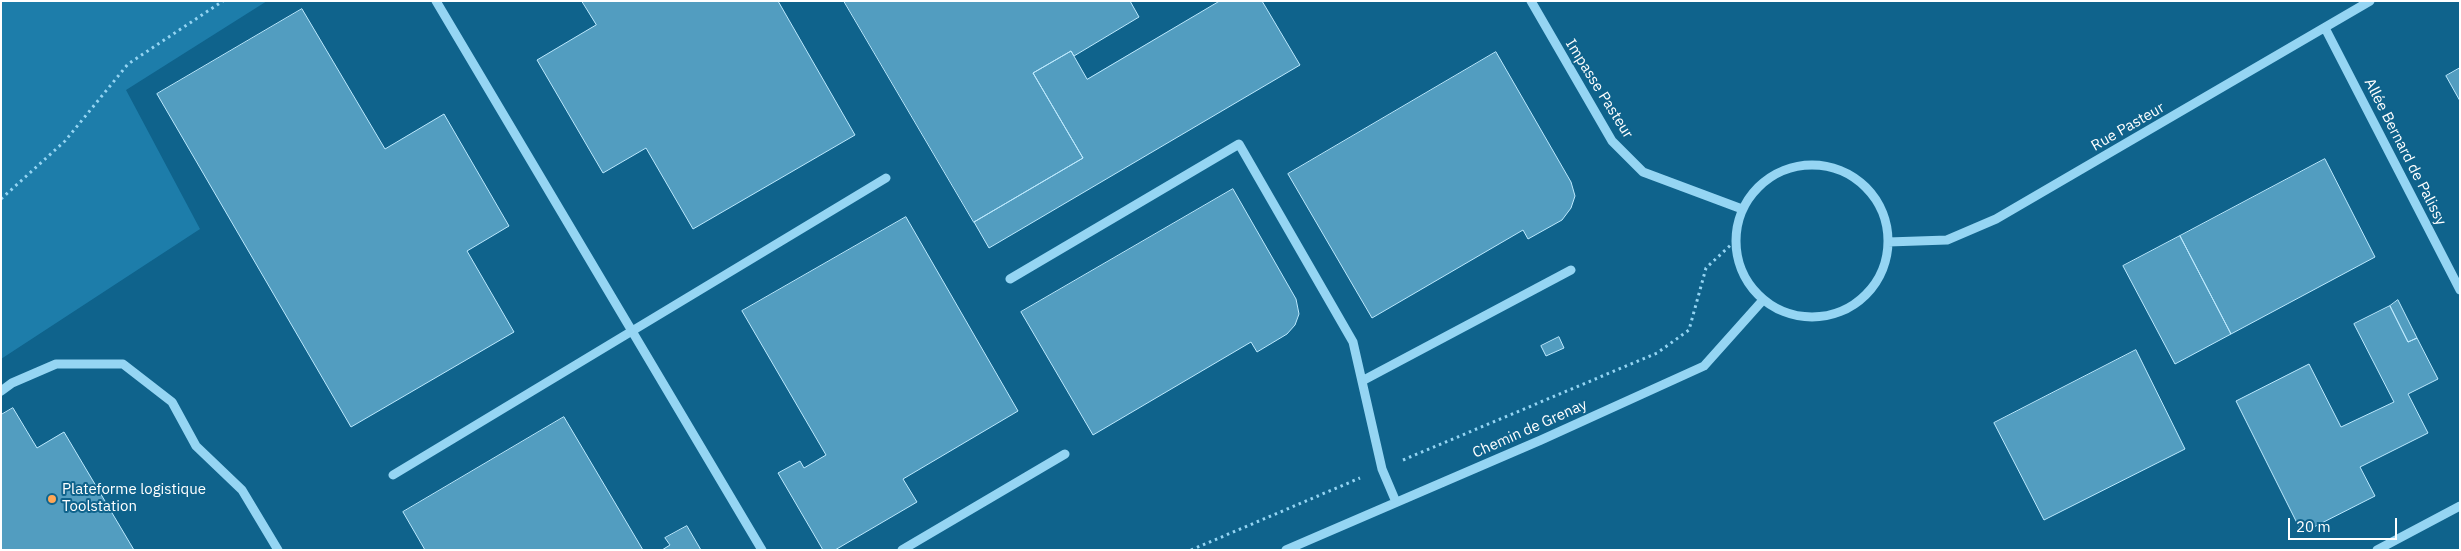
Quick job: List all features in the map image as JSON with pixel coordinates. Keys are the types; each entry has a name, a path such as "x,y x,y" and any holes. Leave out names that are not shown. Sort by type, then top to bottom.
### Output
{"street":[{"path":"436,1 762,550"},
{"name":"Impasse Pasteur","path":"1531,1 1612,141 1643,172 1742,209"},
{"name":"Rue Pasteur","path":"1888,242 1947,240 1996,219 2370,1"},
{"name":"Allée Bernard de Palissy","path":"2325,28 2460,290"},
{"path":"1010,279 1239,144 1353,342 1382,469 1396,502"},
{"path":"1817,164 1839,169 1860,181 1875,198 1885,218 1888,242 1884,265 1873,287 1855,304 1832,314 1808,317 1784,312 1763,300 1743,274 1735,241 1742,209 1755,190 1767,180 1794,166 1817,164"},
{"path":"393,475 886,178"},
{"path":"1362,381 1571,270"},
{"name":"Chemin de Grenay","path":"1286,550 1704,366 1763,300"},
{"path":"1,391 12,383 56,364 123,364 172,402 196,446 242,490 278,550"},
{"path":"902,550 1065,454"},
{"path":"2377,550 2460,506"}],"path":[{"path":"1,199 65,141 128,64 222,1"},
{"path":"1191,550 1657,352 1690,330 1706,268 1735,241"}],"shaded area":[{"path":"1,1 267,1 126,90 200,229 1,359"}],"building":[{"path":"582,1 778,1 855,135 693,229 646,148 603,173 537,60 596,25"},
{"path":"844,1 1130,1 1139,17 1074,56 1071,51 1033,73 1083,158 974,222"},
{"path":"1220,1 1262,1 1300,65 989,248 974,222 1083,158 1033,73 1071,51 1087,79"},
{"path":"302,9 385,149 444,114 509,226 467,251 514,332 351,427 157,94"},
{"path":"1496,52 1571,182 1575,196 1571,208 1562,220 1528,239 1523,230 1372,318 1288,174"},
{"path":"2460,68 2460,101 2446,76"},
{"path":"2325,159 2375,257 2231,334 2180,236"},
{"path":"1233,189 1296,299 1299,314 1295,325 1287,334 1257,352 1251,342 1093,435 1021,312"},
{"path":"906,217 1018,411 903,479 917,502 835,550 823,550 778,473 800,461 804,468 826,455 742,311"},
{"path":"2180,236 2231,334 2175,364 2123,266"},
{"path":"2398,300 2417,338 2408,342 2390,306"},
{"path":"2390,306 2408,342 2417,338 2438,379 2408,394 2428,433 2360,467 2375,496 2302,533 2236,401 2309,364 2341,427 2394,402 2354,324"},
{"path":"1559,337 1564,348 1546,356 1541,346"},
{"path":"2136,350 2185,449 2044,520 1994,423"},
{"name":"Plateforme logistique Toolstation","path":"13,408 37,448 64,432 134,550 1,550 1,415"},
{"path":"564,417 643,550 425,550 403,512"},
{"path":"687,526 701,550 662,550 670,545 665,538"}],"place":[{"name":"Plateforme logistique Toolstation","path":"52,499"}]}
